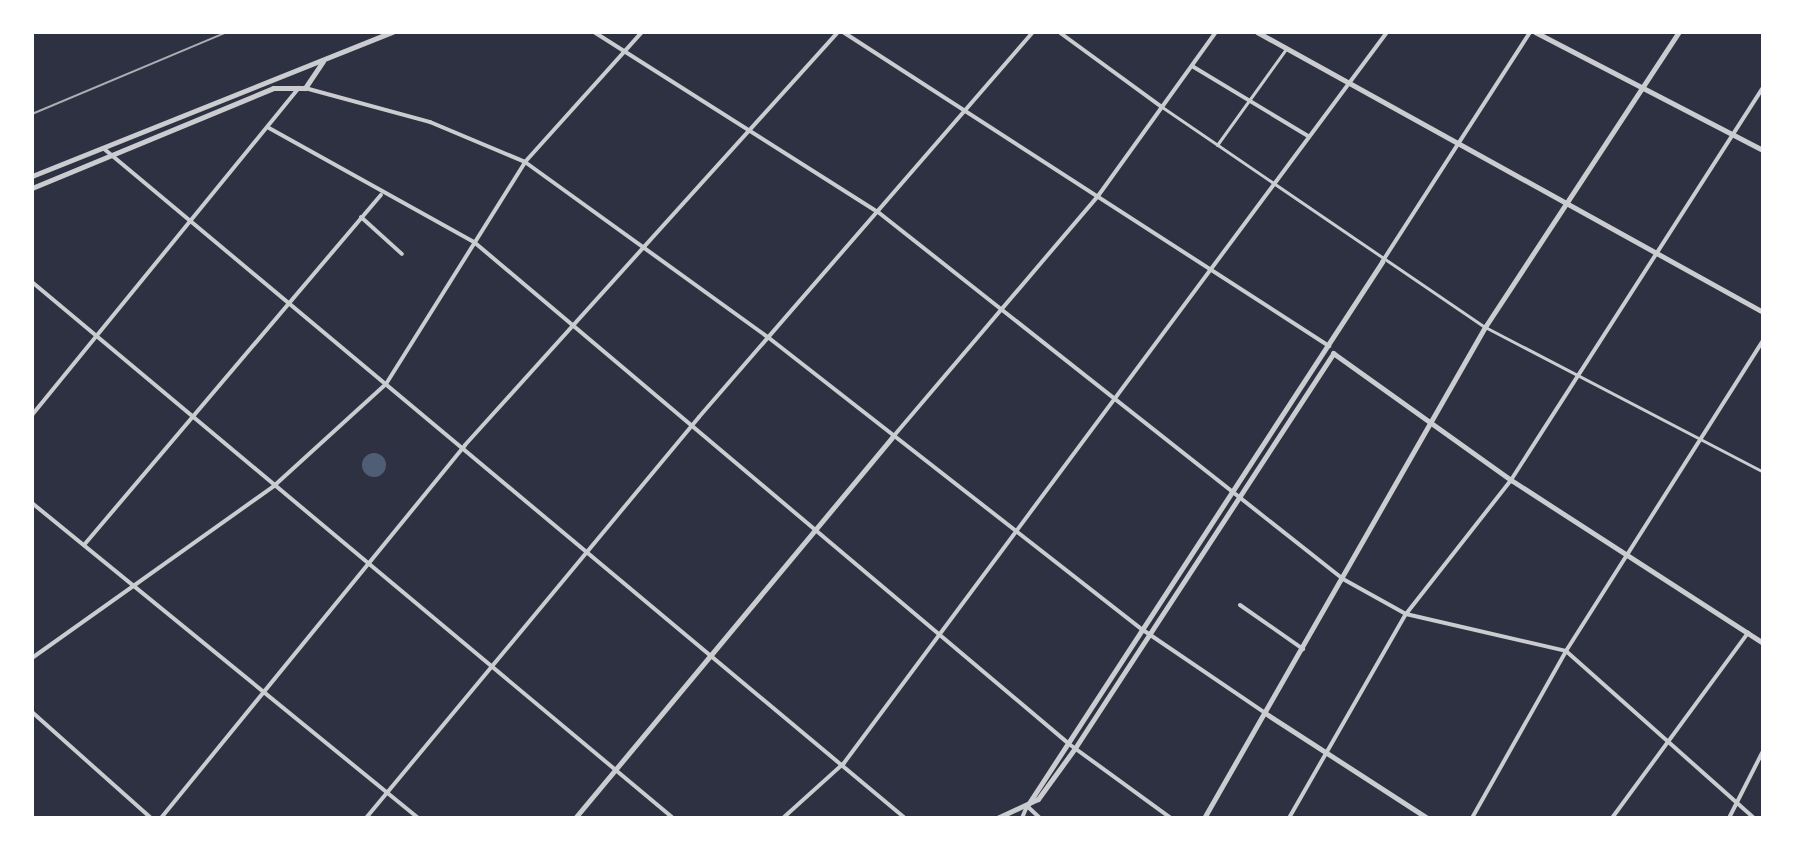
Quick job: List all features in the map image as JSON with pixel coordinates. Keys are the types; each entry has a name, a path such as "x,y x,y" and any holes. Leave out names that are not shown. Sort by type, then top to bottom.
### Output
{"street":[{"path":"32,176 392,32"},
{"path":"594,32 878,212 1343,579 1406,614 1566,651 1670,737 1754,818"},
{"path":"32,658 137,588 275,485 386,384 525,162 642,32"},
{"path":"161,818 465,445 840,32 1212,267 1329,346 1333,353 1429,425 1763,643"},
{"path":"366,818 692,426 1033,32"},
{"path":"1059,32 1382,262 1485,327 1699,443 1763,472"},
{"path":"575,818 1098,196 1216,32"},
{"path":"1257,32 1566,207 1763,312"},
{"path":"783,818 844,763 1013,531 1387,32"},
{"path":"997,818 1027,806 1075,748 1382,262 1532,32 1643,86 1763,150"},
{"path":"1204,818 1485,327 1679,32"},
{"path":"1217,145 1286,49"},
{"path":"32,415 324,60"},
{"path":"1192,66 1308,136"},
{"path":"301,68 310,79"},
{"path":"292,72 300,87"},
{"path":"32,188 273,88 300,87 430,122 525,162 769,338 892,438 1146,632 1427,818"},
{"path":"1289,818 1406,614 1511,480 1763,88"},
{"path":"269,128 381,195 474,242 570,328 817,527 1069,744 1171,818"},
{"path":"103,146 106,155 465,445 844,763 905,818"},
{"path":"84,545 192,414 381,195"},
{"path":"361,217 402,254"},
{"path":"32,282 192,414 489,669 673,818"},
{"path":"1472,818 1566,651 1763,341"},
{"path":"1234,495 1333,353"},
{"path":"32,503 418,818"},
{"path":"1240,605 1303,649"},
{"path":"1022,818 1027,806 1146,632"},
{"path":"1612,818 1748,633"},
{"path":"32,712 151,818"},
{"path":"1729,818 1763,751"},
{"path":"1027,806 1040,818"}],"water":[{"path":"374,453 382,457 386,465 382,473 374,477 366,473 362,465 366,457"}],"railway":[{"path":"32,114 227,32"}]}
